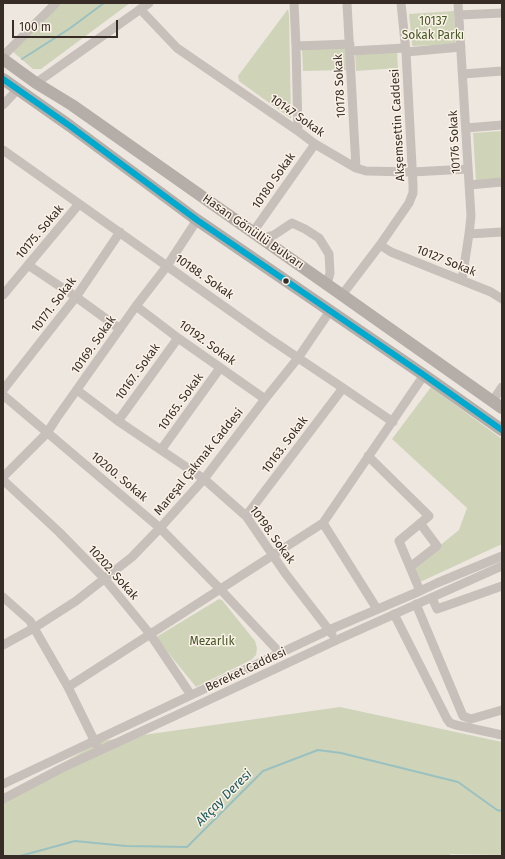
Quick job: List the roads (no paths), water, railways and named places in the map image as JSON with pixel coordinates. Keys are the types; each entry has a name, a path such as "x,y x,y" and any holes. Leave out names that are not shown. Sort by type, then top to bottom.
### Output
{"main road":[{"name":"Hasan Gönüllü Bulvarı","path":"3,57 36,83 72,105 497,405"},
{"name":"Hasan Gönüllü Bulvarı","path":"3,79 70,126 197,220 502,430"}],"street":[{"path":"3,57 56,3"},
{"path":"36,83 149,3"},
{"path":"294,3 298,131"},
{"name":"10178 Sokak","path":"347,3 356,168"},
{"name":"Akşemsettin Caddesi","path":"342,295 380,246 409,203 413,193 401,3"},
{"name":"10176 Sokak","path":"458,3 471,216 470,234 462,280"},
{"name":"10147 Sokak","path":"140,9 177,48 315,144 356,168 366,171 412,172 468,169"},
{"path":"459,15 502,13"},
{"path":"296,46 405,50 461,47"},
{"path":"463,74 502,71"},
{"path":"3,105 18,89"},
{"path":"466,128 502,125"},
{"name":"10180 Sokak","path":"257,235 315,144"},
{"name":"10188. Sokak","path":"3,150 298,358 393,422"},
{"path":"469,185 502,182"},
{"name":"10175. Sokak","path":"3,295 79,204"},
{"name":"10169. Sokak","path":"3,478 47,433 136,306 167,266 197,220"},
{"path":"257,235 274,235 292,223 319,238 329,254 330,273 327,284"},
{"name":"10171. Sokak","path":"3,390 76,297 120,232"},
{"path":"470,234 502,232"},
{"name":"10127 Sokak","path":"380,246 391,252 490,292 502,299"},
{"path":"28,265 120,329"},
{"name":"10192. Sokak","path":"136,306 178,338 265,399"},
{"name":"Mareşal Çakmak Caddesi","path":"3,645 34,628 76,601 132,556 160,528 204,479 298,358 330,311"},
{"name":"10167. Sokak","path":"118,421 178,338"},
{"name":"10165. Sokak","path":"160,450 220,368"},
{"path":"68,687 323,523 424,375"},
{"path":"497,405 502,387"},
{"name":"10163. Sokak","path":"246,516 343,388"},
{"name":"10198. Sokak","path":"77,390 118,421 204,479 246,516 285,573 336,640"},
{"name":"10200. Sokak","path":"3,395 160,528 280,653"},
{"path":"368,456 429,516 399,541 420,591"},
{"name":"10202. Sokak","path":"3,478 104,578 150,634 191,695"},
{"path":"323,523 377,609"},
{"path":"410,567 437,546 420,523"},
{"name":"Bereket Caddesi","path":"3,784 329,630 420,591 437,582 502,556"},
{"name":"Bereket Caddesi","path":"3,799 62,768 336,640 502,566"},
{"path":"432,598 437,609 502,586"},
{"path":"3,597 30,621 68,687 99,751"},
{"path":"416,604 463,716 471,719 502,710"},
{"path":"394,614 450,723 502,735"}],"waterway":[{"path":"22,59 69,29 104,3"},
{"name":"Akçay Deresi","path":"20,856 75,841 126,846 187,847 263,771 318,750 341,753 458,782 497,810 502,811"}],"park label":[{"name":"10137 Sokak Parkı","path":"433,29"},
{"name":"Mezarlık","path":"212,642"}]}
